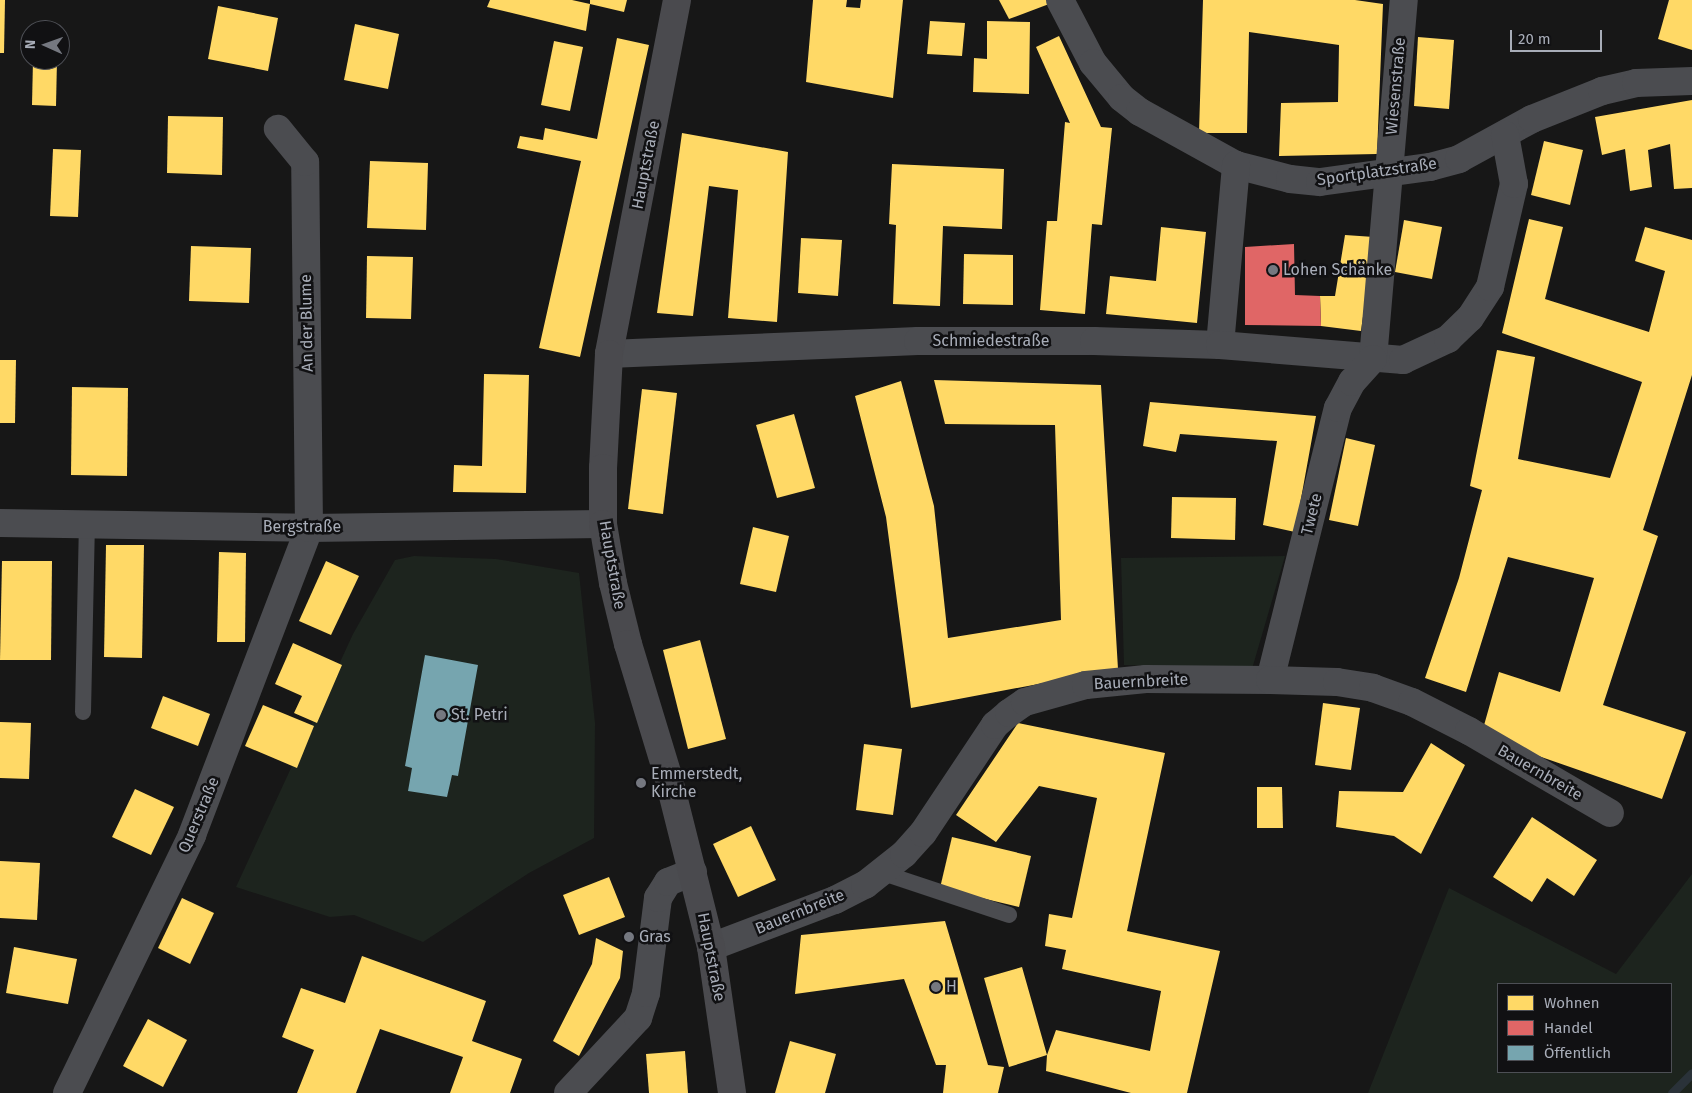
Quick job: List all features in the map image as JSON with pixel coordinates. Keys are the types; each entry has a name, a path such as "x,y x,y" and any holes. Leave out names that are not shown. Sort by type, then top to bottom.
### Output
{"main road":[{"name":"Hauptstraße","path":"677,0 609,354 603,468 603,524 613,583 628,644 693,872 711,947 732,1093"}],"street":[{"name":"Sportplatzstraße","path":"1060,0 1093,63 1122,98 1140,112 1236,165 1267,175 1320,182 1459,159 1532,119 1602,91 1636,83 1692,81"},
{"name":"Wiesenstraße","path":"1372,358 1404,0"},
{"name":"An der Blume","path":"278,129 305,162 309,528"},
{"name":"Schmiedestraße","path":"609,354 918,341 1094,340 1220,345 1403,360 1448,339 1470,318 1490,287 1514,184 1505,135"},
{"path":"1220,345 1236,165"},
{"name":"Twete","path":"1270,680 1338,408 1352,382 1372,358"},
{"name":"Bergstraße","path":"0,523 309,528 603,524"},
{"name":"Querstraße","path":"67,1093 192,835 309,528"},
{"name":"Bauernbreite","path":"711,947 835,900 865,885 904,854 923,833 995,725 1025,702 1048,694 1114,681 1270,680 1364,686 1412,702 1610,813"},
{"path":"568,1093 638,1018 646,993 660,893 668,882 693,872"}],"lane":[{"path":"83,712 87,524"},
{"path":"880,872 1009,915"}],"shaded area":[{"path":"414,556 496,559 579,573 595,723 594,838 529,873 423,942 354,915 330,917 236,887 353,634 395,560"},
{"path":"1285,556 1252,669 1124,665 1121,558"},
{"path":"1692,874 1692,1093 1368,1093 1449,888 1616,974"}],"building: Wohnen":[{"path":"0,0 5,0 4,53 0,53"},
{"path":"490,0 572,0 590,4 586,31 487,7"},
{"path":"590,0 627,0 624,12 590,4"},
{"path":"813,0 847,0 846,7 860,8 861,0 903,0 893,98 806,82"},
{"path":"999,0 1047,0 1049,4 1009,19"},
{"path":"1203,0 1355,0 1383,4 1377,154 1279,156 1281,103 1338,102 1339,45 1249,32 1247,133 1199,133"},
{"path":"1669,0 1692,0 1692,50 1658,39"},
{"path":"218,6 278,18 268,71 208,59"},
{"path":"930,21 965,23 962,56 927,54"},
{"path":"987,21 1030,22 1029,94 973,92 974,58 987,59"},
{"path":"355,24 399,34 388,89 344,80"},
{"path":"1059,36 1101,127 1112,128 1102,225 1092,224 1085,314 1040,310 1047,221 1057,221 1065,122 1070,123 1036,47"},
{"path":"1418,37 1454,40 1449,109 1414,106"},
{"path":"617,38 649,45 580,357 539,348 581,161 517,148 520,136 543,140 545,128 597,139"},
{"path":"554,41 583,47 570,111 541,105"},
{"path":"33,70 57,70 56,106 32,105"},
{"path":"1692,100 1692,188 1674,189 1670,144 1648,150 1652,187 1630,191 1625,149 1602,155 1595,117"},
{"path":"168,116 223,117 222,175 167,173"},
{"path":"682,133 788,152 777,322 728,318 738,190 709,186 693,316 657,313"},
{"path":"1544,141 1583,150 1570,205 1531,195"},
{"path":"53,149 81,150 78,217 50,216"},
{"path":"370,161 428,163 426,230 367,228"},
{"path":"892,164 1004,169 1002,229 943,226 940,306 893,304 896,225 889,224"},
{"path":"1529,219 1563,227 1545,299 1649,332 1665,271 1635,261 1645,227 1692,240 1692,375 1643,530 1658,536 1603,705 1686,732 1662,799 1481,736 1499,672 1560,692 1594,578 1508,557 1466,692 1425,678 1459,578 1482,490 1470,486 1497,350 1535,357 1518,459 1610,478 1642,382 1502,333"},
{"path":"1404,220 1442,227 1432,279 1395,272"},
{"path":"1161,227 1206,232 1197,323 1106,314 1110,276 1156,281"},
{"path":"1345,235 1374,237 1361,331 1321,326 1320,296 1335,296"},
{"path":"801,238 842,240 838,296 798,293"},
{"path":"191,246 251,248 249,303 189,301"},
{"path":"964,254 1013,255 1013,305 963,304"},
{"path":"367,256 413,257 411,319 366,318"},
{"path":"0,360 16,360 15,423 0,423"},
{"path":"484,374 529,375 526,493 453,492 454,465 482,466"},
{"path":"934,380 1101,385 1118,669 911,708 886,517 855,396 901,381 934,506 948,638 1061,620 1055,425 945,424"},
{"path":"72,387 128,388 127,476 71,475"},
{"path":"642,389 677,393 663,514 628,509"},
{"path":"1150,402 1316,416 1295,532 1263,525 1277,441 1180,434 1176,452 1143,446"},
{"path":"794,414 815,488 777,498 756,425"},
{"path":"1346,438 1375,445 1358,526 1329,520"},
{"path":"1172,497 1236,498 1235,540 1171,538"},
{"path":"753,527 789,536 776,592 740,584"},
{"path":"106,545 144,545 142,658 104,657"},
{"path":"219,552 246,553 245,642 217,642"},
{"path":"2,561 52,561 51,660 0,660"},
{"path":"326,561 359,576 331,635 299,621"},
{"path":"700,640 726,739 688,749 663,650"},
{"path":"293,643 342,665 317,723 294,713 302,696 275,684"},
{"path":"163,696 210,714 198,746 151,728"},
{"path":"1323,703 1360,708 1351,770 1315,765"},
{"path":"263,705 314,726 297,768 245,746"},
{"path":"0,722 31,723 29,779 0,778"},
{"path":"1018,723 1165,753 1127,931 1220,951 1187,1093 1131,1093 1046,1071 1047,1055 1056,1030 1150,1051 1161,991 1062,969 1066,950 1045,946 1049,914 1072,918 1097,798 1039,786 996,842 956,815"},
{"path":"1431,743 1465,765 1421,854 1394,836 1336,827 1339,791 1403,792"},
{"path":"864,744 902,749 893,815 856,810"},
{"path":"1257,787 1282,787 1283,828 1257,828"},
{"path":"135,789 174,807 151,855 112,837"},
{"path":"1532,817 1597,860 1574,896 1547,878 1532,902 1493,877"},
{"path":"751,826 776,880 738,897 713,844"},
{"path":"952,837 1031,856 1019,907 940,888"},
{"path":"0,861 40,863 37,920 0,918"},
{"path":"609,877 625,917 579,935 563,895"},
{"path":"182,898 214,913 190,964 158,948"},
{"name":"H","path":"945,921 988,1065 1004,1067 998,1093 943,1093 946,1065 936,1065 904,979 795,994 801,935"},
{"path":"596,938 623,951 620,978 579,1056 553,1041 592,964"},
{"path":"14,947 77,959 68,1004 6,993"},
{"path":"362,956 486,1001 472,1041 522,1059 510,1093 450,1093 463,1057 380,1029 356,1093 297,1093 314,1050 282,1037 301,988 345,1003"},
{"path":"1022,967 1047,1055 1009,1067 984,978"},
{"path":"148,1019 187,1040 163,1087 123,1066"},
{"path":"790,1041 836,1054 825,1093 775,1093"},
{"path":"685,1051 688,1093 649,1093 646,1054"}],"building: Handel":[{"path":"1294,244 1295,295 1320,296 1321,326 1245,325 1245,247"}],"building: Öffentlich":[{"name":"St. Petri","path":"425,655 478,665 458,776 452,775 447,797 408,791 412,768 405,766"}],"waterway":[{"path":"1672,1093 1692,1073"}],"place":[{"name":"Lohen Schänke","path":"1273,270"},
{"name":"St. Petri","path":"441,715"},
{"name":"Emmerstedt, Kirche","path":"641,783"},
{"name":"Gras","path":"629,937"},
{"name":"H","path":"936,987"}]}
